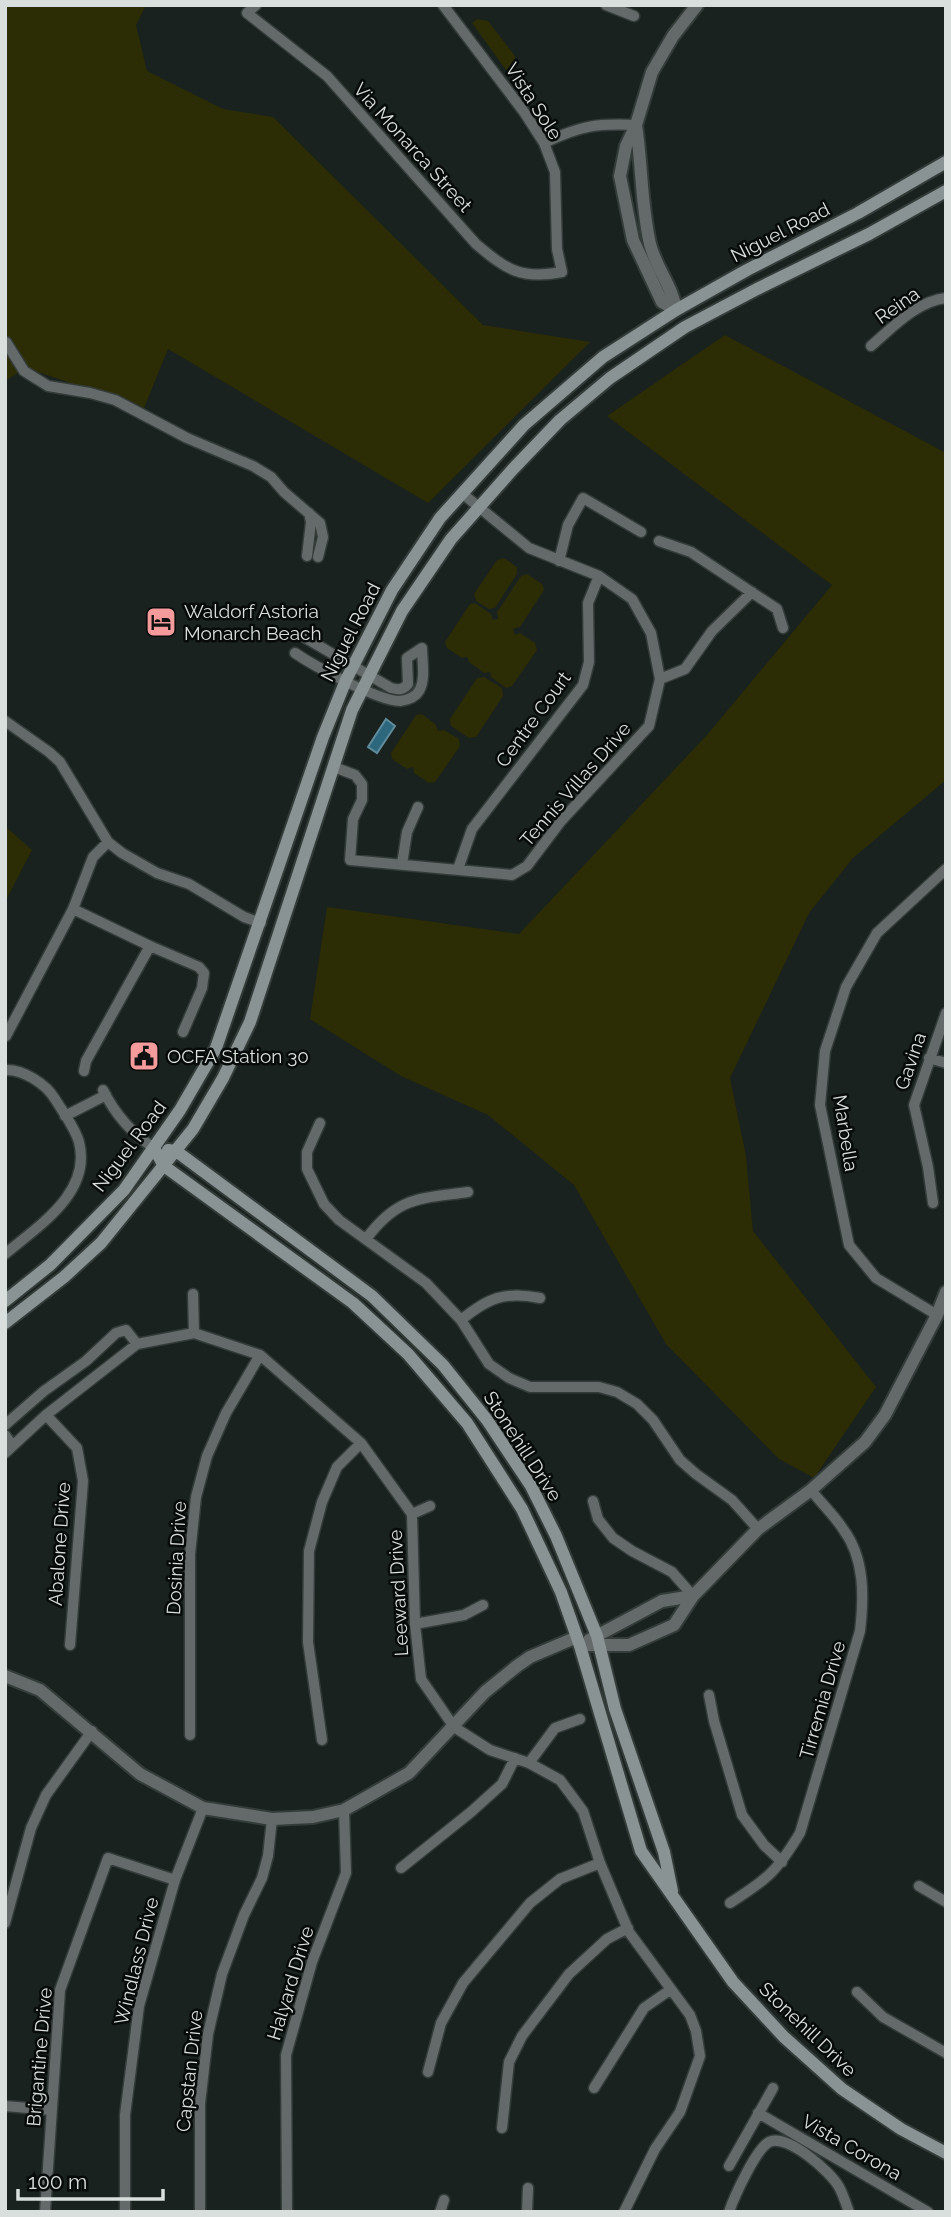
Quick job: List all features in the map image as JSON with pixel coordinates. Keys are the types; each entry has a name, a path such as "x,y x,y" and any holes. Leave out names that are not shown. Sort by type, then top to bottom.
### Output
{"main road":[{"name":"Niguel Road","path":"5,1301 50,1265 124,1190 180,1110 216,1048 315,760 346,680 392,590 440,518 524,425 603,357 676,310 858,213 946,162"},
{"name":"Niguel Road","path":"5,1323 64,1277 100,1243 193,1129 223,1078 250,1022 352,710 402,611 451,539 560,420 610,378 685,327 869,234 946,191"},
{"path":"676,310 685,327"},
{"name":"Stonehill Drive","path":"154,1148 176,1151 372,1296 443,1365 487,1420 531,1486 556,1536 598,1640 615,1709 664,1852 674,1899"},
{"name":"Stonehill Drive","path":"154,1148 164,1166 353,1303 408,1354 467,1423 522,1509 548,1560 579,1642 642,1851 733,1982 784,2038 842,2090 901,2129 946,2153"}],"street":[{"name":"Via Monarca Street","path":"256,5 247,13 327,76 476,244 497,262 517,272 538,277 562,272"},
{"name":"Vista Sole","path":"443,5 524,112 544,143 555,172 557,249 562,272"},
{"path":"606,5 634,16"},
{"path":"676,310 662,302 633,240 620,176 626,146 636,125 652,72 673,36 697,5"},
{"path":"544,143 573,129 603,123 636,125"},
{"path":"636,125 643,211 651,248 663,278 674,296 676,310"},
{"path":"627,215 643,211"},
{"name":"Reina","path":"871,346 930,302 946,298"},
{"path":"6,342 24,371 48,386 115,400 187,438 253,466 271,477 309,513 312,557"},
{"name":"Tennis Villas Drive","path":"334,767 355,775 362,784 362,800 353,819 350,860 512,875 527,866 561,821 649,726 660,679 651,633 632,599 599,576 528,548 463,494"},
{"path":"559,561 568,525 583,498 641,532"},
{"path":"659,541 691,552 777,609 783,628"},
{"name":"Centre Court","path":"458,869 472,829 583,685 589,662 588,603 599,576"},
{"path":"660,679 685,669 712,631 752,592"},
{"path":"295,653 391,700 410,699 416,695 422,683 422,648 407,658 409,678 404,688 391,688 302,636"},
{"path":"5,721 60,762 108,842 143,867 189,884 244,917 261,923"},
{"path":"402,864 407,832 418,807"},
{"path":"6,1036 73,909 93,857 108,842"},
{"name":"Marbella","path":"937,1315 876,1278 849,1245 820,1105 825,1051 846,987 877,933 946,869"},
{"path":"73,909 199,967 204,973 202,988 183,1032"},
{"path":"84,1071 86,1061 150,946"},
{"name":"Gavina","path":"933,1203 914,1105 946,1013"},
{"path":"929,1058 946,1063"},
{"path":"5,1070 28,1075 52,1094 79,1142 80,1167 64,1204 5,1254"},
{"name":"Stonehill Drive","path":"65,1116 104,1093 120,1118 154,1148"},
{"path":"320,1123 307,1152 307,1168 324,1204 339,1220 426,1283 461,1320 489,1364 509,1378 530,1387 599,1387 617,1392 637,1404 653,1420 680,1460 733,1500 758,1529"},
{"path":"366,1239 381,1219 401,1204 468,1192"},
{"path":"5,1676 40,1690 140,1774 203,1808 272,1819 313,1817 344,1810 408,1773 485,1692 517,1666 534,1663 579,1642 598,1640 629,1645 674,1625 693,1596 758,1529 811,1490 865,1442 885,1415 937,1315 946,1292"},
{"path":"5,1435 8,1449 46,1415 137,1344 194,1333 193,1294"},
{"path":"461,1320 481,1303 500,1296 521,1294 540,1298"},
{"path":"5,1425 44,1391 86,1361 116,1333 126,1330 137,1344"},
{"name":"Leeward Drive","path":"194,1333 260,1355 361,1443 412,1514 415,1624 421,1679 454,1727 491,1750 529,1763 559,1780 583,1811 600,1863 628,1928 690,2015 700,2056 680,2112 655,2148 624,2212"},
{"name":"Dosinia Drive","path":"190,1735 190,1554 196,1497 207,1456 226,1413 260,1355"},
{"name":"Abalone Drive","path":"46,1415 76,1448 83,1481 70,1645"},
{"path":"322,1740 308,1642 309,1551 321,1502 337,1468 361,1443"},
{"name":"Tirremia Drive","path":"730,1903 766,1880 782,1862 800,1833 860,1631 864,1600 860,1568 845,1531 811,1490"},
{"path":"593,1501 598,1519 613,1538 672,1572 693,1596"},
{"path":"412,1514 430,1506"},
{"path":"598,1640 662,1601 693,1596"},
{"path":"415,1624 464,1615 483,1605"},
{"path":"709,1695 742,1815 782,1862"},
{"path":"529,1763 555,1727 580,1719"},
{"path":"5,1923 31,1828 46,1795 92,1731"},
{"path":"401,1868 502,1784 515,1758"},
{"name":"Windlass Drive","path":"125,2212 125,2115 139,2006 176,1880 203,1808"},
{"name":"Halyard Drive","path":"287,2212 286,2055 312,1962 346,1873 344,1810"},
{"name":"Capstan Drive","path":"200,2212 200,2104 208,2034 222,1974 268,1856 272,1819"},
{"name":"Brigantine Drive","path":"45,2212 60,1990 108,1858 176,1880"},
{"path":"428,2072 440,2023 464,1983 530,1903 560,1879 600,1863"},
{"path":"919,1886 946,1902"},
{"path":"502,2128 509,2062 522,2036 569,1974 607,1938 628,1928"},
{"path":"594,2088 644,2008 670,1990"},
{"path":"857,1992 883,2017 946,2053"},
{"path":"729,2166 773,2088"},
{"path":"5,2106 51,2110"},
{"name":"Vista Corona","path":"758,2113 928,2212"},
{"path":"794,2147 800,2137"},
{"path":"729,2212 755,2159 767,2143 776,2140 794,2147 821,2165 839,2186 849,2212"},
{"path":"527,2212 528,2188"},
{"path":"440,2212 444,2200"}],"shaded area":[{"path":"5,5 146,5 136,25 147,71 223,109 273,117 483,325 590,342 428,503 168,349 144,408 26,368 5,381"},
{"path":"477,19 488,21 515,56 515,64 509,74 472,23"},
{"path":"725,335 946,453 946,780 853,858 809,913 730,1078 746,1156 753,1231 876,1387 814,1478 779,1459 666,1344 574,1185 488,1115 401,1076 310,1019 327,907 519,934 707,735 832,585 607,416"},
{"path":"504,558 517,567 517,574 495,608 489,609 476,601 474,594 497,560"},
{"path":"527,574 542,584 544,590 520,627 513,629 515,635 520,633 535,643 537,650 512,686 506,688 491,677 490,672 484,673 469,662 467,657 462,658 447,648 445,642 470,604 475,603 491,614 493,620 498,619 497,612 521,576"},
{"path":"484,677 502,688 503,696 476,737 469,738 451,726 450,719 477,678"},
{"path":"422,714 436,725 438,731 444,730 459,739 460,746 435,782 429,783 414,773 413,767 407,769 392,759 391,753 416,715"},
{"path":"5,826 32,850 5,902"}],"water":[{"path":"386,719 395,726 377,753 368,747"}],"place":[{"name":"Waldorf Astoria Monarch Beach","path":"161,622"},
{"name":"OCFA Station 30","path":"144,1056"}]}
